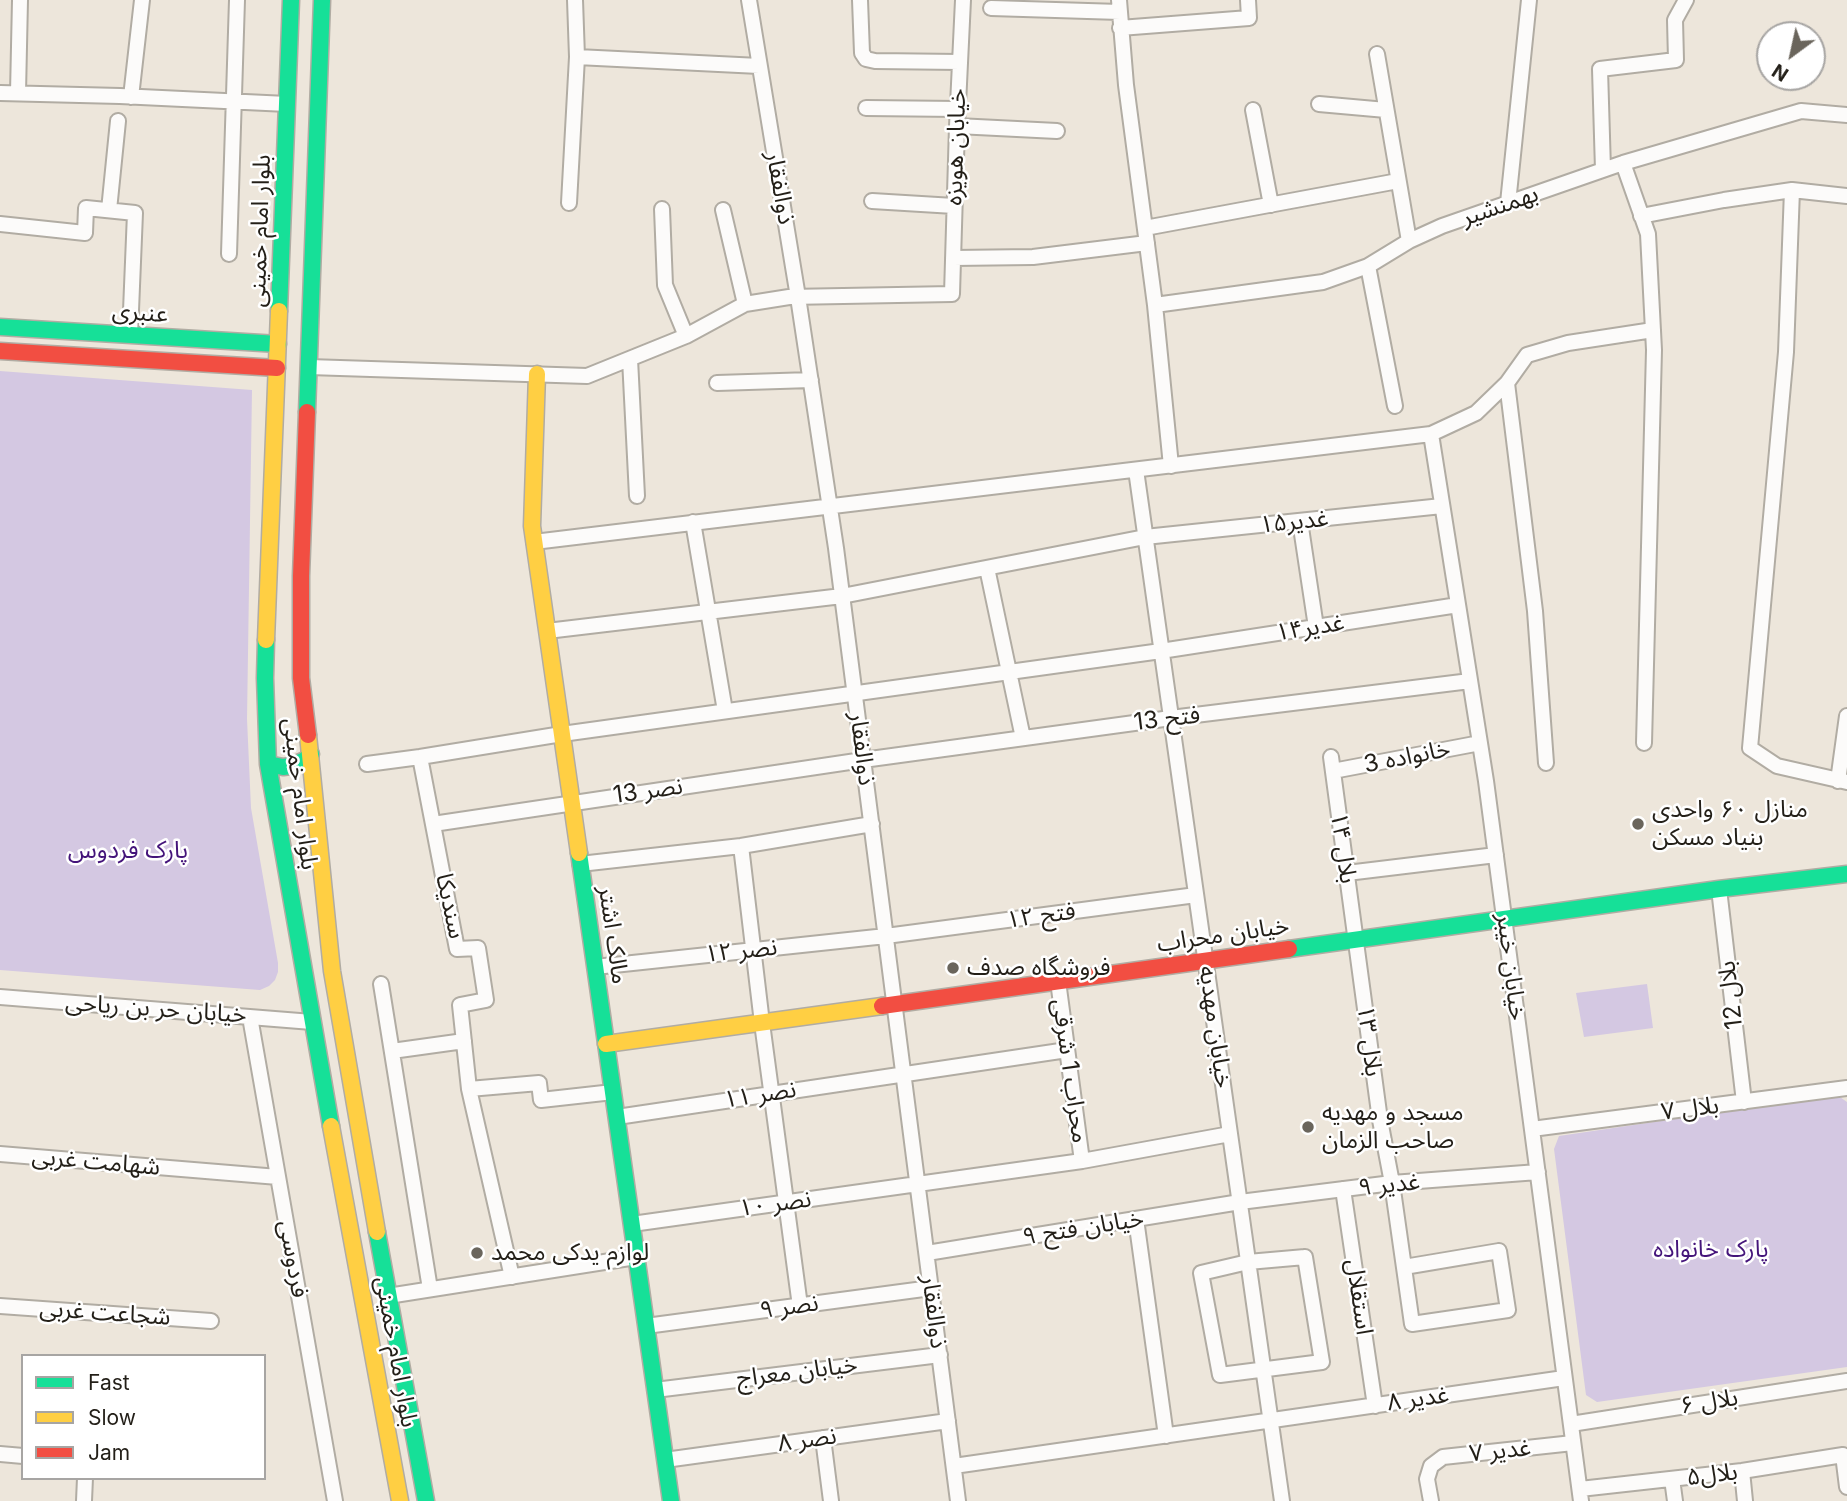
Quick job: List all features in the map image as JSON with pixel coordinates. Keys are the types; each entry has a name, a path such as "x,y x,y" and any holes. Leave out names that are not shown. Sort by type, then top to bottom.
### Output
{"main road":[{"name":"بلوار امام خمینی","path":"291,0 265,678 268,764 287,801 312,1022 400,1501"},
{"name":"بلوار امام خمینی","path":"322,0 301,576 301,678 332,971 426,1501"},
{"name":"عنبری","path":"0,327 278,344"},
{"name":"عنبری","path":"0,351 277,368"},
{"name":"مالک اشتر","path":"537,374 532,526 671,1501"},
{"path":"268,764 291,766 299,764 311,754"},
{"path":"287,801 316,804"},
{"name":"خیابان محراب","path":"606,1044 1719,889 1847,874"}],"street":[{"path":"18,93 20,0"},
{"path":"131,97 142,0"},
{"path":"229,254 237,0"},
{"path":"569,203 577,57 575,0"},
{"name":"ذوالفقار","path":"750,0 830,506 958,1501"},
{"path":"860,0 862,53 866,59 960,62"},
{"name":"خیابان هویزه","path":"798,297 952,294 963,0"},
{"path":"1120,28 1249,18 1248,0"},
{"path":"1508,203 1529,0"},
{"path":"1603,170 1600,69 1676,60 1675,20 1685,0"},
{"path":"991,8 1119,6 1126,85 1155,305 1171,466"},
{"path":"1377,54 1409,241"},
{"path":"577,57 759,66"},
{"path":"0,93 287,104"},
{"path":"1319,104 1386,110"},
{"path":"866,108 958,109"},
{"path":"1253,110 1271,205"},
{"name":"بهمنشیر","path":"1155,305 1323,282 1368,266 1409,241 1442,226 1623,163 1801,111 1847,115"},
{"path":"109,210 118,121"},
{"path":"957,126 1057,131"},
{"path":"1623,163 1648,234 1653,330 1644,743"},
{"path":"953,258 1033,257 1146,236 1271,205 1398,181"},
{"path":"1642,216 1792,190 1847,196"},
{"path":"1792,190 1786,352 1750,748 1777,766 1842,781 1847,716"},
{"path":"872,201 954,206"},
{"path":"0,224 85,233 86,208 135,213 130,335"},
{"path":"662,209 665,285 686,336"},
{"path":"723,210 745,304"},
{"path":"1368,266 1395,407"},
{"path":"309,367 587,376 686,336 745,304 798,297"},
{"path":"534,542 1431,434 1476,413 1507,383 1527,355 1568,343 1653,330"},
{"path":"630,359 637,496"},
{"path":"717,383 811,380"},
{"path":"1507,383 1535,611 1546,763"},
{"name":"خیابان خیبر","path":"1431,434 1505,919 1580,1495"},
{"name":"خیابان مهدیه","path":"1136,470 1282,1501"},
{"name":"غدیر۱۵","path":"547,631 842,596 1145,537 1442,506"},
{"path":"1300,521 1316,627"},
{"path":"693,522 725,711"},
{"path":"987,568 1023,738"},
{"name":"غدیر۱۴","path":"562,734 1161,651 1458,604"},
{"name":"فتح 13","path":"863,760 1470,681"},
{"path":"367,764 562,734"},
{"name":"خانواده 3","path":"1332,764 1480,743"},
{"name":"سندیکا","path":"420,757 457,949 478,948 486,1000 460,1005 469,1089 512,1277"},
{"name":"نصر 13","path":"433,824 863,760"},
{"name":"بلال ۱۴","path":"1332,764 1356,940"},
{"path":"580,864 741,846 872,824"},
{"path":"741,846 800,1306"},
{"path":"1347,873 1496,855"},
{"name":"بلال 12","path":"1719,889 1744,1102"},
{"name":"فتح ۱۲","path":"886,936 1196,895"},
{"name":"نصر ۱۲","path":"595,967 886,936"},
{"name":"بلال ۱۳","path":"1356,940 1380,1120 1412,1324 1508,1310 1499,1251 1404,1266"},
{"name":"محراب 1 شرقی","path":"1058,981 1082,1161"},
{"path":"381,984 430,1289"},
{"name":"خیابان حر بن ریاحی","path":"0,997 312,1022"},
{"name":"فردوسی","path":"250,1017 335,1501"},
{"path":"391,1051 464,1041"},
{"name":"نصر ۱۱","path":"617,1117 1067,1050"},
{"path":"469,1089 539,1083 541,1100 613,1092"},
{"name":"بلال ۷","path":"1532,1129 1847,1088"},
{"name":"نصر ۱۰","path":"632,1224 1082,1161 1230,1134"},
{"name":"شهامت غربی","path":"0,1154 278,1177"},
{"name":"غدیر ۹","path":"1240,1202 1392,1184 1538,1172"},
{"name":"استقلال","path":"1343,1189 1375,1406"},
{"name":"خیابان فتح ۹","path":"927,1253 1240,1202"},
{"path":"1136,1219 1166,1436"},
{"path":"388,1296 636,1257"},
{"path":"1305,1257 1322,1362 1264,1369 1220,1375 1201,1273 1248,1262 1305,1257"},
{"name":"نصر ۹","path":"646,1326 931,1288"},
{"name":"شجاعت غربی","path":"0,1306 211,1321"},
{"name":"خیابان معراج","path":"655,1390 940,1355"},
{"name":"غدیر ۸","path":"954,1466 1564,1378"},
{"name":"بلال ۶","path":"1571,1424 1847,1381"},
{"name":"نصر ۸","path":"665,1460 948,1421"},
{"path":"823,1438 831,1501"},
{"name":"غدیر ۷","path":"1432,1501 1427,1479 1431,1466 1443,1457 1573,1443"},
{"path":"0,1454 21,1456"},
{"name":"بلال۵","path":"1580,1495 1843,1455 1847,1487"},
{"path":"1742,1471 1745,1501"},
{"path":"1672,1479 1675,1501"},
{"path":"84,1501 85,1480"}],"green space":[{"name":"پارک فردوس","path":"0,371 252,390 247,719 251,808 278,963 275,980 260,990 0,970"},
{"path":"1647,984 1653,1028 1584,1037 1576,993"},
{"name":"پارک خانواده","path":"1837,1095 1847,1102 1847,1367 1597,1402 1586,1395 1554,1149 1559,1136"}],"traffic: fast":[{"path":"279,311 291,0"},
{"path":"307,412 322,0"},
{"path":"0,327 278,344"},
{"path":"266,640 268,764 331,1126"},
{"path":"268,764 291,766 311,754"},
{"path":"579,853 671,1501"},
{"path":"1289,949 1719,889 1847,874"},
{"path":"377,1232 426,1501"}],"traffic: slow":[{"path":"266,640 279,311"},
{"path":"537,374 532,526 579,853"},
{"path":"308,735 332,971 377,1232"},
{"path":"606,1044 882,1006"},
{"path":"331,1126 400,1501"}],"traffic: jam":[{"path":"0,351 277,368"},
{"path":"307,412 301,576 301,678 308,735"},
{"path":"882,1006 1289,949"}],"place":[{"name":"منازل ۶۰ واحدی بنیاد مسکن","path":"1638,824"},
{"name":"فروشگاه صدف","path":"953,968"},
{"name":"مسجد و مهدیه صاحب الزمان","path":"1308,1127"},
{"name":"لوازم یدکی محمد","path":"477,1253"}]}
